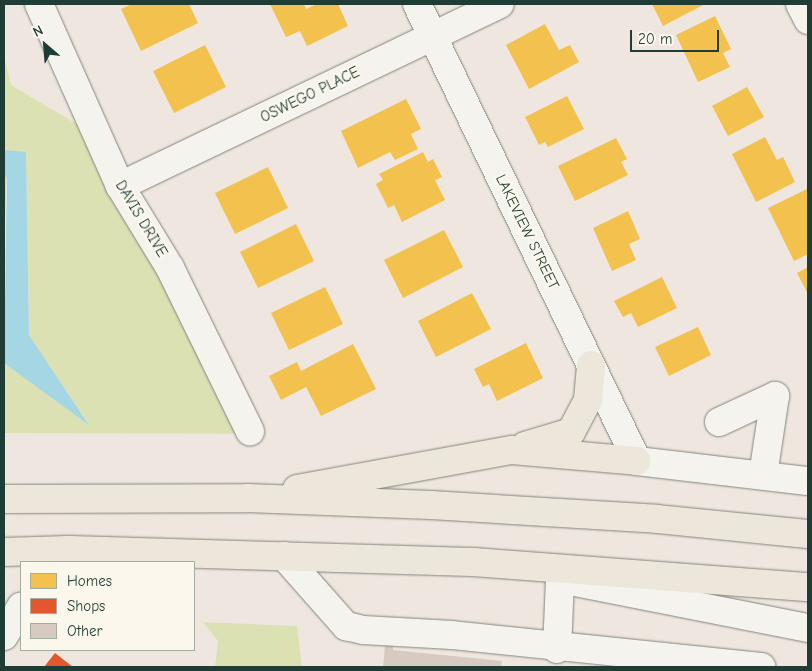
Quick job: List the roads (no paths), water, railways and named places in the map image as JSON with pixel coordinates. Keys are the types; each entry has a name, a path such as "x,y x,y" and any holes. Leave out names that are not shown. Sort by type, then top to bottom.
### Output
{"highway":[{"path":"247,498 512,450 571,432 588,400 591,366"},
{"path":"512,450 637,461"},
{"path":"4,499 247,498 657,519 808,534"},
{"path":"4,552 64,556 284,556 474,562 808,586"},
{"path":"474,562 560,579"}],"street":[{"name":"DAVIS DRIVE","path":"39,4 120,186 170,268 250,432"},
{"name":"LAKEVIEW STREET","path":"416,4 637,461"},
{"name":"OSWEGO PLACE","path":"120,186 500,4"},
{"path":"800,4 808,20"},
{"path":"719,422 775,396 763,475"},
{"path":"637,461 808,481"},
{"path":"284,556 346,626 363,630 452,636 557,649 761,667"},
{"path":"557,649 560,579 808,628"},
{"path":"4,636 15,608"}],"water":[{"path":"4,150 26,152 29,335 89,425 4,363 7,177 4,176"}]}
